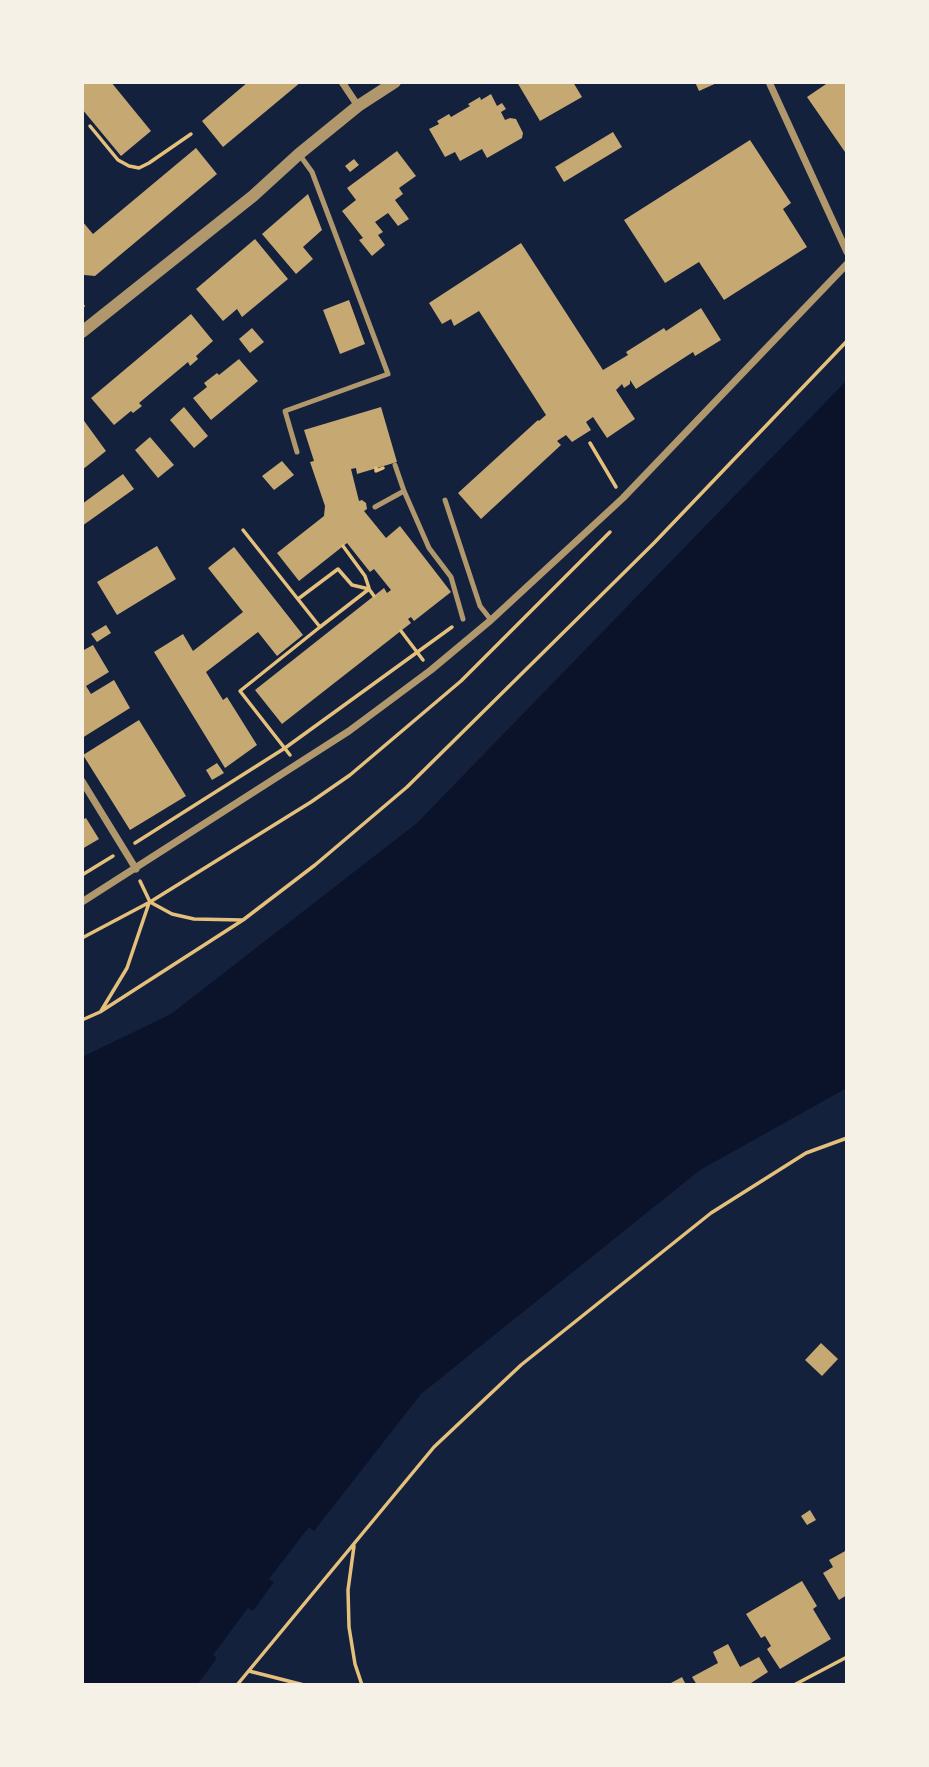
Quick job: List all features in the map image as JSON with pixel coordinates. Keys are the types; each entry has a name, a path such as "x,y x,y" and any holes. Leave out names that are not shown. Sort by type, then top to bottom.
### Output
{"street":[{"path":"342,82 358,106"},
{"path":"82,332 253,196 358,106 395,82"},
{"path":"769,82 847,253"},
{"path":"82,902 349,731 431,670 491,620 623,498 847,264"},
{"path":"82,781 136,869"}],"lane":[{"path":"297,452 285,411 388,374 312,172 299,154"},
{"path":"395,464 429,548 451,577 463,619"},
{"path":"376,506 404,491"},
{"path":"445,500 480,606 491,620"}],"path":[{"path":"89,126 118,160 129,166 139,167 191,134"},
{"path":"82,1020 100,1012 243,920 315,865 407,787 654,543 847,341"},
{"path":"590,443 623,498"},
{"path":"243,530 320,627"},
{"path":"343,546 365,576 374,596"},
{"path":"298,599 338,569 352,584 369,589"},
{"path":"297,765 240,691 369,589"},
{"path":"82,875 285,748 463,619"},
{"path":"401,631 431,670"},
{"path":"136,869 150,902 172,914 194,919 243,920"},
{"path":"100,1012 127,968 150,902"},
{"path":"237,1685 434,1447 521,1365 711,1213 806,1153 847,1138"},
{"path":"354,1544 348,1590 349,1627 355,1664 362,1685"},
{"path":"794,1685 847,1657"},
{"path":"249,1671 304,1685"}],"water":[{"path":"847,380 847,1088 700,1170 421,1394 314,1531 309,1527 269,1579 274,1582 253,1611 248,1608 213,1655 217,1658 197,1685 82,1685 82,1057 171,1014 417,823"}],"building":[{"path":"82,82 111,82 151,131 121,156 82,109"},
{"path":"248,82 301,82 223,147 202,121"},
{"path":"517,82 573,82 582,97 540,121"},
{"path":"695,82 719,82 699,91"},
{"path":"829,82 847,82 845,152 807,97"},
{"path":"491,94 497,106 502,103 506,109 501,112 505,120 516,119 523,133 522,138 487,158 482,149 460,161 455,152 445,157 429,129 449,114 451,117 480,97 481,100"},
{"path":"613,132 622,147 564,182 555,167"},
{"path":"750,140 791,203 783,209 807,247 724,300 699,262 665,283 624,220"},
{"path":"196,148 217,174 95,276 84,275 82,221 93,234"},
{"path":"397,151 416,176 399,188 403,194 395,200 409,219 398,226 388,213 375,222 383,232 378,235 385,245 372,256 359,240 363,238 342,211 356,200 347,188"},
{"path":"354,159 359,165 350,172 345,166"},
{"path":"308,194 322,230 303,247 313,259 296,274 262,234"},
{"path":"255,239 288,279 242,317 237,309 223,321 196,289"},
{"path":"521,243 603,370 628,355 626,352 664,328 666,331 701,308 721,340 695,356 693,352 636,389 630,380 630,384 624,388 622,384 616,390 635,419 607,438 593,417 586,422 591,430 572,442 566,435 557,441 561,445 481,519 458,493 546,415 479,311 454,326 451,319 442,324 429,303"},
{"path":"349,300 365,344 340,354 323,310"},
{"path":"191,314 213,341 196,356 198,359 190,366 188,362 139,403 142,406 114,425 91,398"},
{"path":"252,328 264,342 250,353 239,339"},
{"path":"239,359 258,381 211,420 193,398 207,387 204,383"},
{"path":"184,407 208,436 194,448 170,420"},
{"path":"381,407 397,462 357,474 356,468 351,469 359,501 366,503 367,509 364,511 386,538 400,526 451,592 414,621 411,617 408,619 411,623 282,724 255,690 384,588 387,593 391,590 374,569 370,572 347,543 299,581 277,553 324,516 325,506 310,462 314,461 304,430"},
{"path":"82,418 106,451 82,470"},
{"path":"150,437 174,465 158,478 135,450"},
{"path":"282,461 294,475 274,490 262,476"},
{"path":"123,474 134,489 82,526 82,504"},
{"path":"157,546 176,579 117,615 97,582"},
{"path":"234,547 303,635 277,656 258,632 206,672 223,700 227,697 257,745 225,768 154,652 183,634 193,651 243,612 208,568"},
{"path":"106,625 111,633 97,642 91,634"},
{"path":"93,645 109,672 86,686 91,694 114,680 130,708 82,738 82,651"},
{"path":"139,720 186,796 130,830 83,755"},
{"path":"217,763 224,773 212,780 206,770"},
{"path":"86,818 99,839 82,849 82,820"},
{"path":"821,1343 838,1359 822,1376 805,1360"},
{"path":"810,1510 816,1520 807,1525 801,1516"},
{"path":"847,1550 847,1595 839,1600 823,1573 833,1567 829,1560"},
{"path":"802,1581 817,1606 813,1609 831,1639 780,1669 767,1649 771,1646 765,1636 761,1638 746,1614"},
{"path":"728,1644 740,1667 759,1657 768,1672 748,1685 697,1685 692,1677 718,1663 713,1652"},
{"path":"682,1677 686,1685 672,1685 671,1683"}]}
